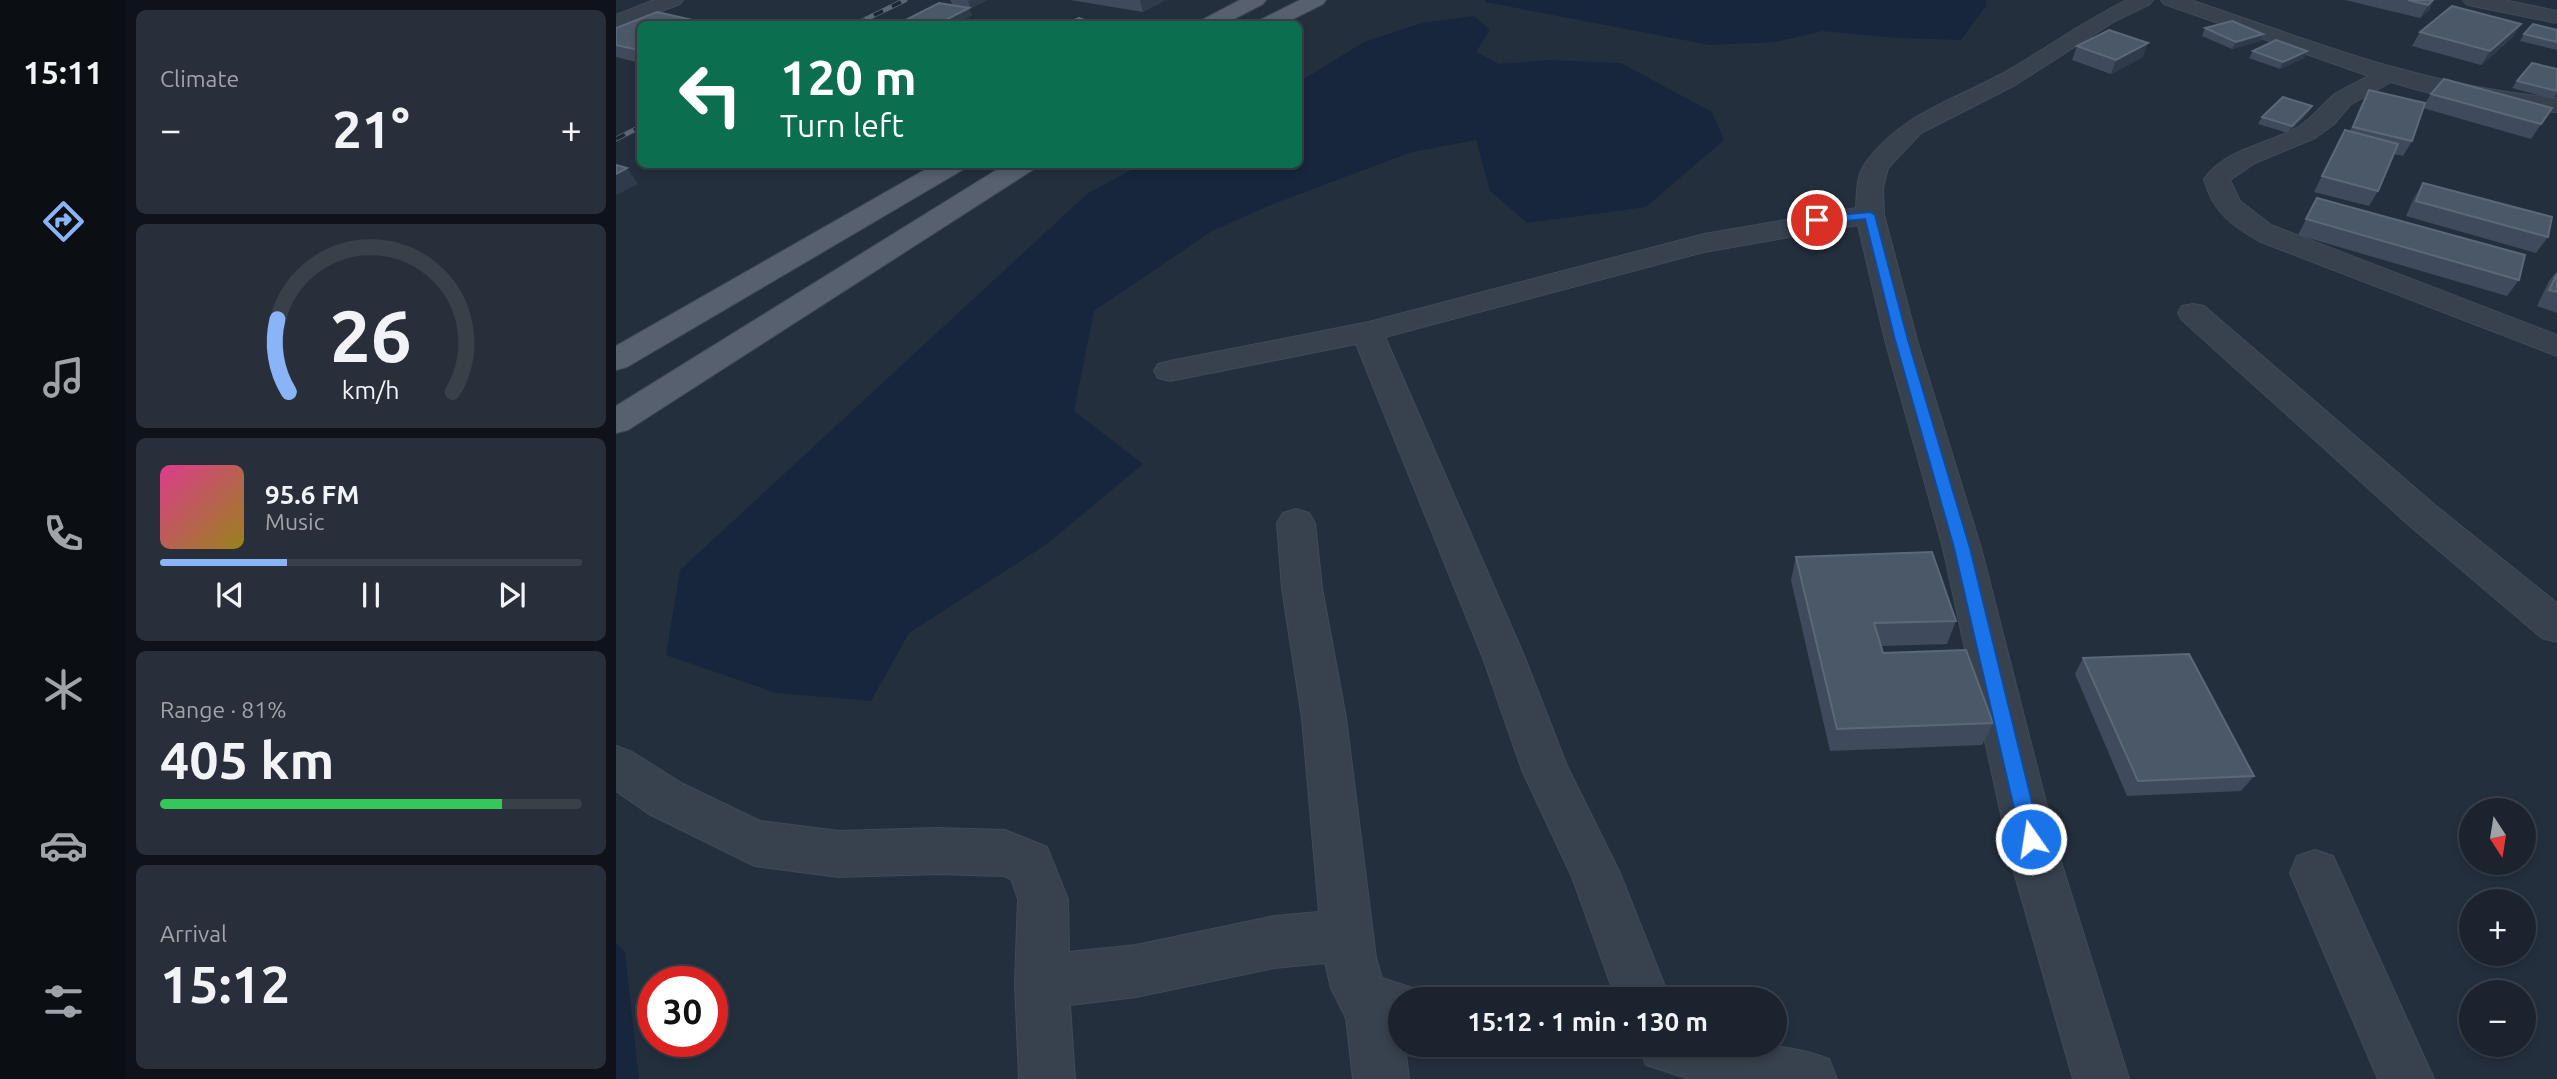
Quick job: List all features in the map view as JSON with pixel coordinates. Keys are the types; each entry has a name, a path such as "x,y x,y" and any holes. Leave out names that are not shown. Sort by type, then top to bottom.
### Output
{"main road":[{"path":"1215,21 1256,0"},
{"path":"1273,21 1316,0"},
{"path":"616,360 948,168"},
{"path":"616,422 1018,168"}],"street":[{"path":"616,22 673,0"},
{"path":"2101,1079 2037,865 1962,548 1901,340 1870,215 1870,188 1876,166 1912,128 2007,80 2108,17 2143,0"},
{"path":"2171,0 2387,75 2472,94 2557,105"},
{"path":"2473,0 2557,17"},
{"path":"2526,0 2557,6"},
{"path":"2387,75 2342,100 2325,119 2306,133 2246,158 2224,171 2217,179 2219,191 2227,206 2245,222 2271,236 2557,346"},
{"path":"1170,371 1367,333 1701,242 1777,226 1870,215"},
{"path":"2193,313 2423,516 2557,626"},
{"path":"1367,333 1504,657 1545,771 1595,873 1638,987"},
{"path":"1296,523 1301,588 1324,718 1350,958 1358,988 1386,1007 1381,1079"},
{"path":"616,765 666,799 755,843 839,854 938,851 1005,853 1030,863 1043,899 1042,982 1047,1079"},
{"path":"2315,873 2406,1079"},
{"path":"1042,982 1136,971 1274,942 1349,935"},
{"path":"1713,1057 1777,1074 1809,1079"}],"water":[{"path":"1485,0 1986,0 1986,6 1961,40 1822,31 1776,42 1710,45"},
{"path":"1474,16 1490,30 1476,52 1499,64 1549,60 1621,63 1712,112 1724,140 1646,207 1527,223 1490,191 1476,140 1412,152 1273,204 1212,231 1094,311 1074,411 1143,464 1047,544 909,633 871,701 776,693 666,655 680,570 1088,193 1135,168 1302,168 1302,80 1364,42 1421,23"},
{"path":"616,943 625,952 639,1079 616,1079"}],"building":[{"path":"2408,0 2433,0 2428,5"},
{"path":"939,3 969,8 944,21 904,21"},
{"path":"2452,6 2521,24 2490,51 2420,32"},
{"path":"657,12 697,21 637,21 637,48 634,49 616,45 616,28"},
{"path":"2232,21 2263,34 2236,42 2205,28"},
{"path":"2533,24 2557,30 2557,42 2524,34"},
{"path":"2109,30 2148,43 2116,60 2077,46"},
{"path":"2276,40 2307,51 2283,62 2253,51"},
{"path":"2532,63 2557,69 2557,91 2517,81"},
{"path":"2444,79 2552,108 2541,124 2431,94"},
{"path":"2369,90 2425,103 2412,141 2353,127"},
{"path":"2283,97 2312,106 2292,126 2262,117"},
{"path":"2345,130 2398,144 2378,191 2322,176"},
{"path":"616,165 627,168 616,174"},
{"path":"2423,183 2552,217 2548,237 2416,201"},
{"path":"2317,198 2525,255 2519,280 2306,219"},
{"path":"2557,274 2557,292 2549,290"},
{"path":"1932,552 1956,621 1874,623 1883,653 1966,650 1993,723 1837,729 1796,557"},
{"path":"2189,654 2254,776 2138,781 2083,658"}],"railway":[{"path":"862,21 905,0"},
{"path":"616,139 637,128"}],"route":[{"path":"1817,220 1870,215 1901,340 1962,548 2031,839"}]}
